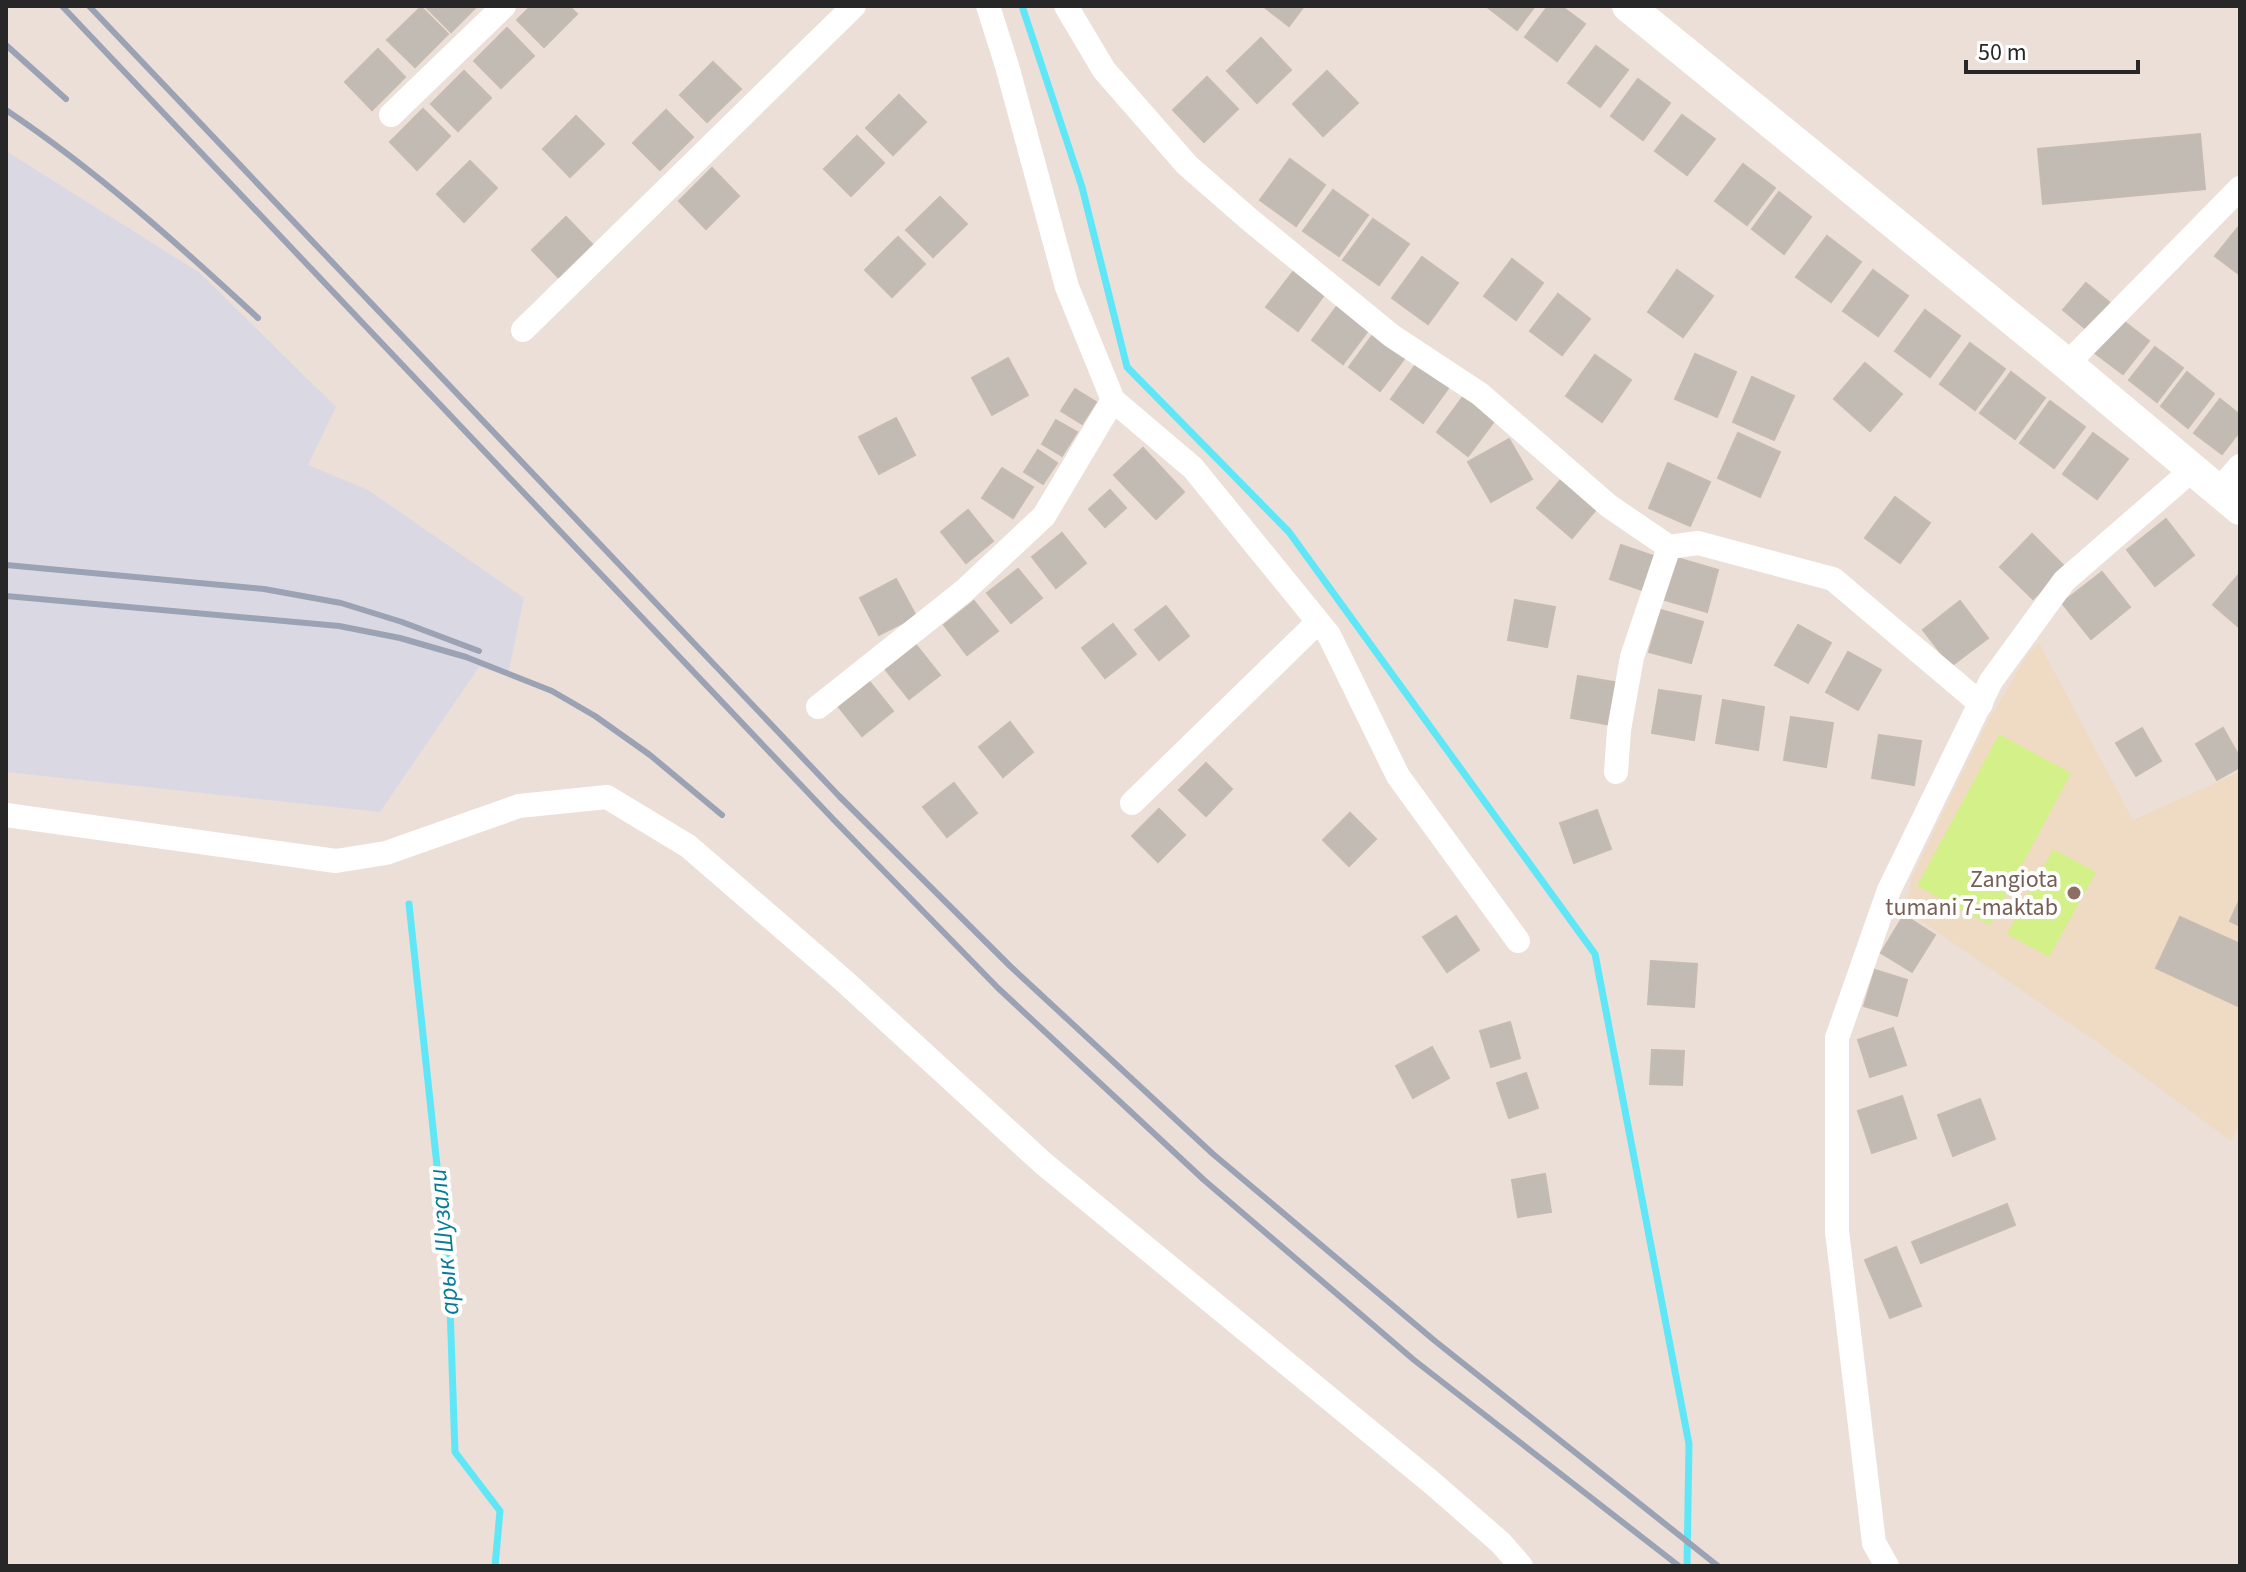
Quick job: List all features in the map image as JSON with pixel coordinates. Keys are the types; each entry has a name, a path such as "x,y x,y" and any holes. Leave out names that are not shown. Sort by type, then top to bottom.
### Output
{"main road":[{"path":"1628,6 2229,500"}],"street":[{"path":"391,115 504,6"},
{"path":"523,330 854,6"},
{"path":"988,6 1067,287 1113,400 1193,468 1329,635 1398,776 1518,941"},
{"path":"1066,6 1104,70 1187,165 1392,336 1480,394 1609,506 1669,547 1698,543 1833,579 1981,704"},
{"path":"2067,364 2240,188"},
{"path":"818,707 964,591 1044,516 1113,400"},
{"path":"2229,500 2240,466"},
{"path":"1887,1566 1874,1543 1837,1231 1837,1038 1889,890 1991,681 2064,581 2192,470"},
{"path":"1616,772 1619,730 1632,657 1669,547"},
{"path":"1132,803 1318,622"},
{"path":"6,815 336,861 386,853 519,806 607,797 688,846 864,999 1044,1164 1431,1482 1501,1543 1521,1566"}],"shaded area":[{"path":"6,151 200,273 336,407 308,465 368,490 524,598 508,674 479,667 380,812 6,772"},
{"name":"Zangiota tumani 7-maktab","path":"2039,643 2133,820 2240,772 2240,1122 2231,1141 2101,1045 1905,910 1912,877 1986,725 2026,657"}],"green space":[{"path":"1999,734 2071,773 1990,925 1917,886"},
{"path":"2053,849 2096,872 2049,957 2007,934"}],"building":[{"path":"425,6 477,6 451,32"},
{"path":"531,6 569,6 577,14 544,47 517,20"},
{"path":"1263,6 1304,6 1289,26"},
{"path":"1486,6 1535,6 1517,30"},
{"path":"1548,6 1561,6 1585,24 1557,61 1525,37"},
{"path":"421,7 448,34 415,67 387,40"},
{"path":"507,28 534,56 501,88 474,61"},
{"path":"1261,38 1291,70 1257,103 1227,71"},
{"path":"1596,46 1628,70 1600,107 1568,83"},
{"path":"378,49 405,77 372,110 345,82"},
{"path":"713,62 741,89 707,122 680,95"},
{"path":"464,71 491,98 458,131 431,104"},
{"path":"1327,71 1358,103 1323,136 1293,104"},
{"path":"1207,77 1238,109 1204,142 1173,110"},
{"path":"1638,79 1670,103 1643,140 1611,116"},
{"path":"899,95 926,122 893,155 866,128"},
{"path":"423,109 450,136 417,170 390,142"},
{"path":"666,110 693,137 660,170 633,143"},
{"path":"1682,115 1715,139 1687,175 1655,151"},
{"path":"576,116 604,144 570,177 543,149"},
{"path":"2200,134 2205,189 2043,204 2038,149"},
{"path":"857,136 884,163 851,196 824,169"},
{"path":"1290,159 1325,185 1296,226 1260,200"},
{"path":"470,161 497,188 464,222 437,194"},
{"path":"1743,164 1775,188 1747,225 1715,201"},
{"path":"712,168 739,196 706,229 679,201"},
{"path":"1333,190 1368,215 1339,256 1303,231"},
{"path":"1779,192 1811,217 1784,254 1752,229"},
{"path":"940,197 967,224 933,257 906,230"},
{"path":"566,217 593,245 559,278 532,250"},
{"path":"1373,219 1409,244 1379,285 1343,260"},
{"path":"2240,225 2240,275 2215,256"},
{"path":"1827,236 1861,262 1831,302 1796,277"},
{"path":"898,237 925,264 892,297 865,270"},
{"path":"1422,257 1458,283 1428,324 1392,298"},
{"path":"1512,259 1543,283 1516,320 1484,296"},
{"path":"1677,270 1713,296 1683,337 1648,312"},
{"path":"1873,270 1908,296 1878,336 1843,311"},
{"path":"1293,272 1324,295 1298,331 1266,307"},
{"path":"2086,283 2115,307 2092,334 2063,310"},
{"path":"1558,294 1590,319 1562,355 1530,331"},
{"path":"1338,305 1370,328 1343,364 1312,340"},
{"path":"1925,310 1960,336 1930,377 1895,351"},
{"path":"2122,320 2149,341 2123,374 2095,353"},
{"path":"1375,332 1407,355 1380,391 1349,367"},
{"path":"1970,343 2005,369 1975,410 1940,384"},
{"path":"2155,347 2183,368 2157,402 2129,380"},
{"path":"1695,354 1736,372 1717,417 1675,399"},
{"path":"1595,355 1631,380 1602,422 1566,396"},
{"path":"1008,358 1028,395 992,415 972,378"},
{"path":"1417,363 1449,387 1423,423 1391,399"},
{"path":"1865,363 1902,394 1870,431 1834,399"},
{"path":"2011,372 2045,398 2015,439 1980,413"},
{"path":"2187,372 2214,394 2188,428 2161,406"},
{"path":"1752,377 1794,396 1774,440 1733,422"},
{"path":"1075,389 1096,402 1082,424 1061,411"},
{"path":"1463,397 1495,420 1468,456 1437,432"},
{"path":"2220,399 2240,415 2240,431 2222,454 2194,433"},
{"path":"2050,401 2085,427 2054,468 2020,443"},
{"path":"896,418 915,455 879,474 859,437"},
{"path":"1056,420 1077,432 1062,456 1042,444"},
{"path":"1738,433 1780,452 1760,497 1718,478"},
{"path":"2093,433 2128,459 2097,499 2063,474"},
{"path":"1509,439 1532,479 1491,502 1468,462"},
{"path":"1143,448 1184,492 1156,519 1114,475"},
{"path":"1038,450 1057,463 1043,484 1024,472"},
{"path":"1668,463 1710,482 1690,526 1649,508"},
{"path":"1002,468 1033,487 1013,518 982,498"},
{"path":"1564,476 1599,506 1572,538 1537,508"},
{"path":"1110,490 1126,508 1105,527 1089,509"},
{"path":"1895,497 1930,523 1900,563 1865,538"},
{"path":"968,510 993,541 966,563 941,532"},
{"path":"2166,519 2194,555 2155,586 2127,550"},
{"path":"1062,533 1086,563 1056,588 1032,557"},
{"path":"2032,534 2065,567 2033,599 2000,567"},
{"path":"1621,545 1656,557 1645,591 1610,579"},
{"path":"1677,558 1718,570 1707,612 1665,600"},
{"path":"1018,569 1042,598 1011,623 987,593"},
{"path":"2102,572 2130,607 2091,639 2062,603"},
{"path":"2240,573 2240,628 2213,605"},
{"path":"896,579 916,616 879,635 860,598"},
{"path":"1515,600 1555,607 1547,647 1508,640"},
{"path":"974,601 998,631 967,655 944,625"},
{"path":"1960,601 1988,638 1951,666 1923,630"},
{"path":"1166,606 1189,636 1159,660 1135,630"},
{"path":"1661,610 1703,622 1691,663 1649,652"},
{"path":"1113,624 1136,654 1105,678 1082,648"},
{"path":"1798,625 1831,643 1808,683 1775,665"},
{"path":"916,645 940,675 909,699 885,669"},
{"path":"1848,652 1881,670 1858,710 1826,692"},
{"path":"1578,676 1620,683 1612,725 1571,718"},
{"path":"869,681 893,711 862,736 838,706"},
{"path":"1659,690 1701,696 1694,740 1652,733"},
{"path":"1723,700 1764,707 1758,750 1716,743"},
{"path":"1791,717 1833,723 1826,767 1784,760"},
{"path":"1010,722 1033,752 1003,777 979,747"},
{"path":"2142,728 2161,761 2136,776 2116,743"},
{"path":"2223,728 2240,758 2240,767 2217,780 2196,744"},
{"path":"1879,735 1921,741 1914,785 1872,778"},
{"path":"1206,763 1232,789 1206,816 1179,790"},
{"path":"954,783 977,813 947,837 923,807"},
{"path":"1159,809 1185,835 1158,862 1132,836"},
{"path":"1597,810 1611,849 1574,863 1560,823"},
{"path":"1350,813 1376,839 1349,866 1323,840"},
{"path":"2240,899 2240,926 2230,921"},
{"path":"1904,915 1935,935 1912,972 1881,953"},
{"path":"1456,916 1479,950 1447,972 1423,937"},
{"path":"2180,917 2240,944 2240,1007 2156,968"},
{"path":"1651,961 1697,964 1694,1007 1648,1004"},
{"path":"1875,970 1907,980 1897,1016 1864,1006"},
{"path":"1510,1022 1520,1058 1491,1067 1480,1031"},
{"path":"1893,1028 1906,1065 1870,1077 1858,1040"},
{"path":"1432,1047 1449,1078 1413,1098 1396,1066"},
{"path":"1652,1050 1684,1051 1682,1085 1650,1084"},
{"path":"1526,1073 1538,1108 1509,1118 1497,1083"},
{"path":"1902,1096 1916,1138 1872,1153 1858,1111"},
{"path":"1980,1099 1995,1139 1953,1156 1938,1115"},
{"path":"1545,1174 1551,1212 1518,1217 1512,1180"},
{"path":"2007,1204 2015,1225 1921,1263 1912,1242"},
{"path":"1896,1247 1921,1306 1890,1318 1865,1260"}],"waterway":[{"path":"1022,6 1082,187 1127,367 1289,532 1595,954 1689,1444 1687,1566"},
{"name":"арык Шузали","path":"409,904 449,1278 455,1452 500,1511 495,1566"}],"railway":[{"path":"62,6 834,820 998,988 1204,1180 1414,1360 1679,1566"},
{"path":"89,6 839,796 1010,966 1213,1154 1435,1341 1718,1566"},
{"path":"6,45 66,99"},
{"path":"6,110 105,183 258,318"},
{"path":"6,565 264,589 341,603 479,651"},
{"path":"6,596 339,626 400,638 466,657 552,691 595,716 650,755 722,815"}],"place":[{"name":"Zangiota tumani 7-maktab","path":"2074,893"}]}
